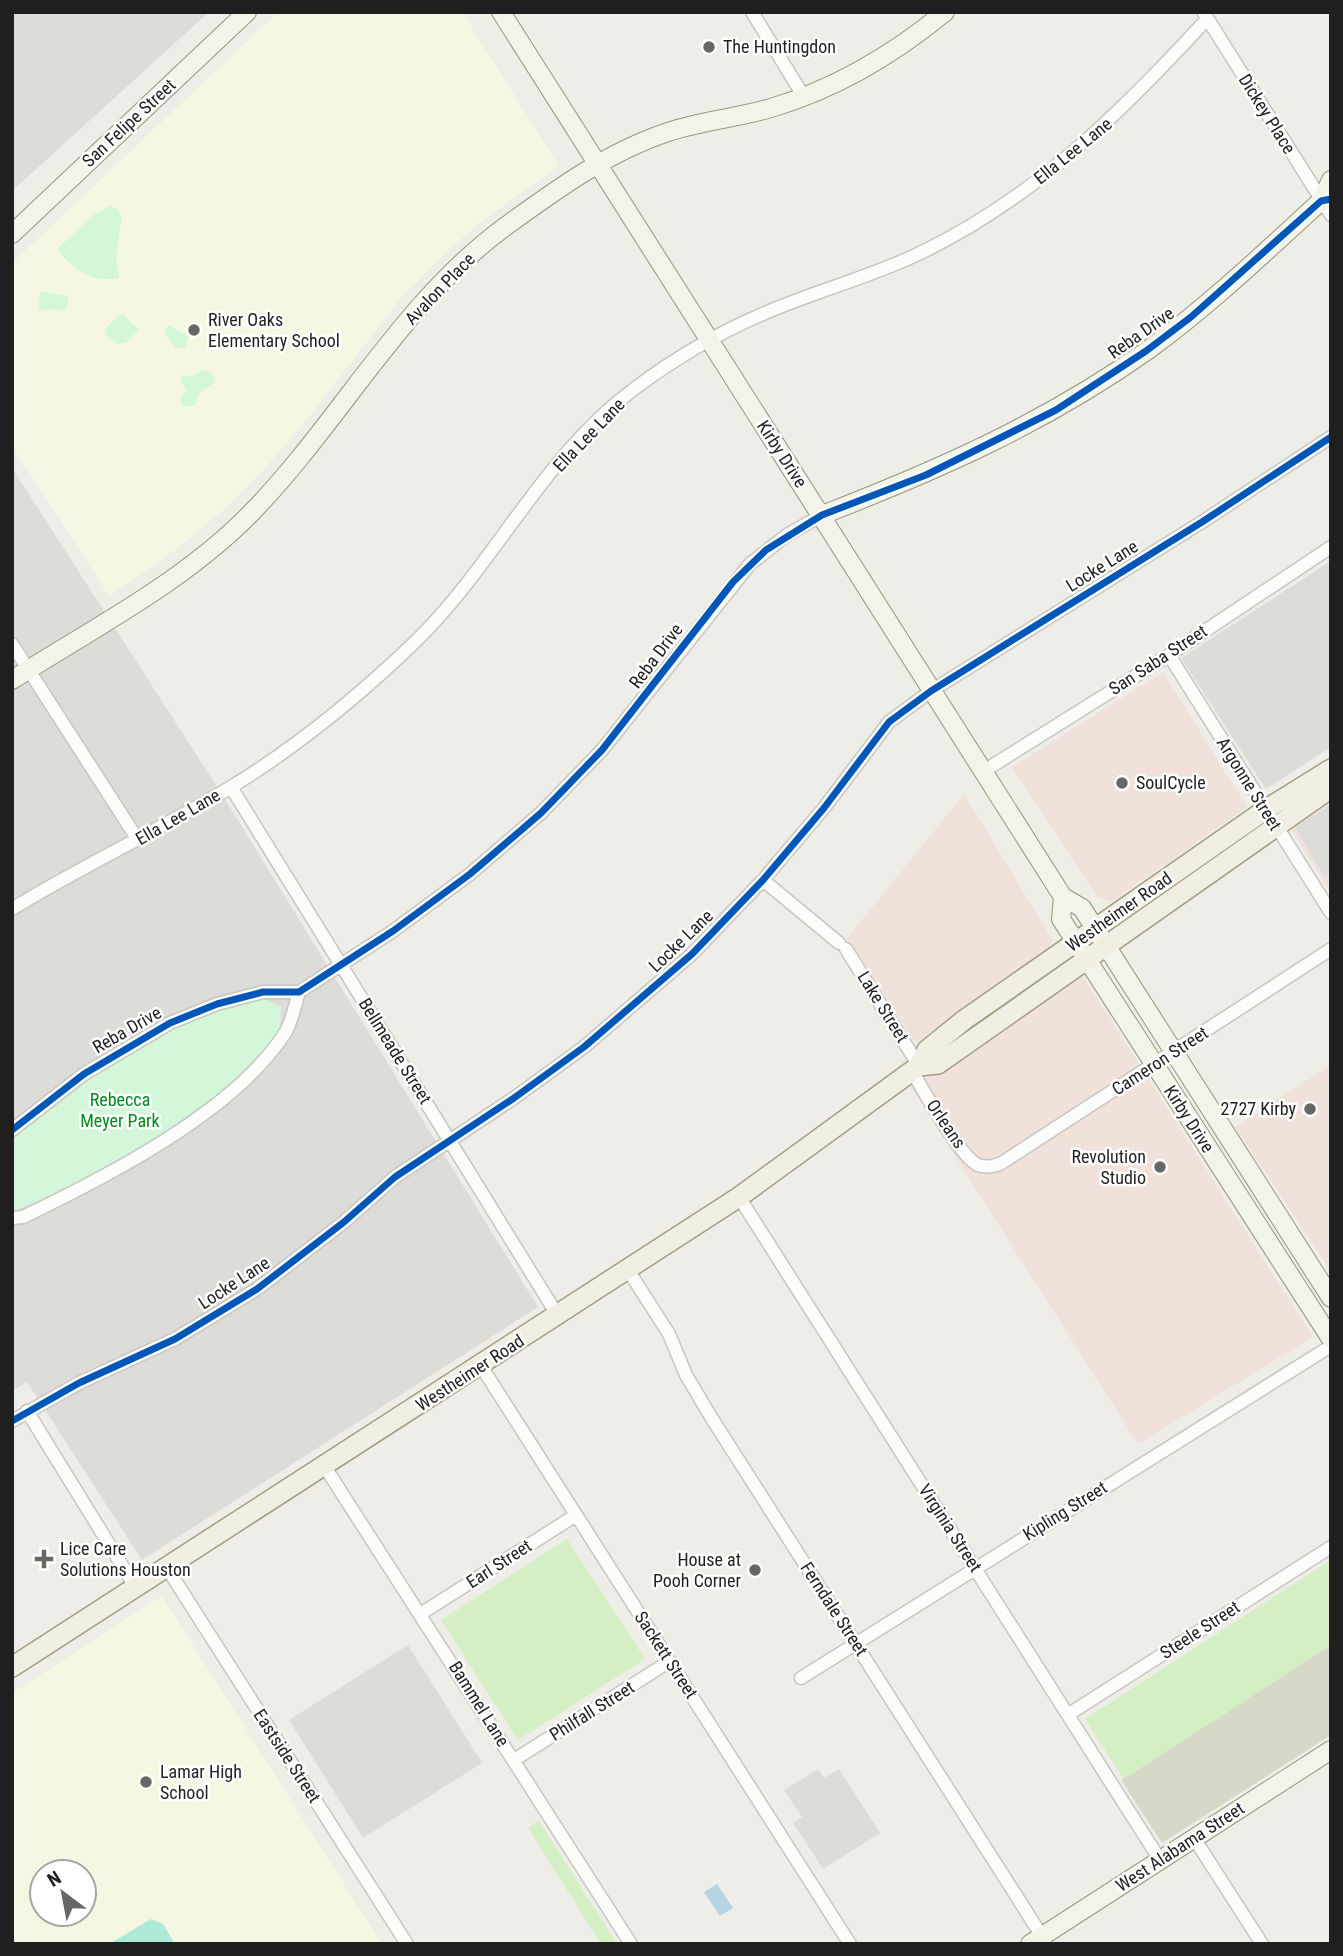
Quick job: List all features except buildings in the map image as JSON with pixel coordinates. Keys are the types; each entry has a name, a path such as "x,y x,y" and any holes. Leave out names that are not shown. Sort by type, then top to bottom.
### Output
{"main road":[{"name":"San Felipe Street","path":"12,234 247,12"},
{"name":"Kirby Drive","path":"501,12 595,164 822,515 1063,897 1082,908 1107,945 1331,1298"},
{"name":"Avalon Place","path":"12,680 163,583 250,514 320,436 398,332 430,296 503,228 595,164 670,131 804,97 871,65 914,37 945,12"},
{"name":"Reba Drive","path":"822,515 926,475 1056,410 1146,351 1328,205 1331,180"},
{"name":"Westheimer Road","path":"916,1069 927,1050 955,1028 1265,810 1331,769"},
{"name":"Westheimer Road","path":"12,1667 739,1197 916,1069 938,1064 1331,788"},
{"name":"Kirby Drive","path":"1063,897 1060,919 1331,1339"},
{"name":"West Alabama Street","path":"1039,1941 1331,1750"}],"street":[{"path":"752,12 804,97"},
{"name":"Dickey Place","path":"1205,15 1328,205"},
{"name":"Ella Lee Lane","path":"12,909 232,787 341,708 408,649 481,568 548,477 588,431 630,392 708,339 767,312 914,256 1016,197 1090,140 1120,113 1205,15"},
{"name":"Locke Lane","path":"12,1421 79,1383 176,1339 257,1289 344,1222 395,1177 524,1091 642,1000 692,954 763,880 824,808 889,722 931,691 1202,522 1331,437"},
{"name":"Reba Drive","path":"12,1130 84,1074 170,1023 216,1004 264,992 299,992 470,874 541,813 601,750 750,564 787,536 822,515"},
{"name":"San Saba Street","path":"984,771 1331,547"},
{"path":"12,644 138,840"},
{"name":"Argonne Street","path":"1169,654 1331,913"},
{"name":"Bellmeade Street","path":"232,787 558,1316"},
{"name":"Lake Street","path":"763,880 842,946 916,1069"},
{"name":"Cameron Street","path":"987,1167 1000,1164 1331,950"},
{"path":"12,1218 23,1217 147,1153 242,1083 286,1032 299,992"},
{"name":"Orleans","path":"916,1069 959,1146 976,1165 987,1167"},
{"name":"Virginia Street","path":"739,1197 1160,1860"},
{"name":"Ferndale Street","path":"628,1270 669,1334 685,1376 855,1642 1039,1941"},
{"name":"Kipling Street","path":"801,1678 1331,1346"},
{"name":"Sackett Street","path":"481,1366 850,1944"},
{"path":"27,1411 136,1588"},
{"name":"Bammel Lane","path":"325,1467 422,1613 631,1944"},
{"name":"Earl Street","path":"422,1613 576,1514"},
{"name":"Steele Street","path":"1069,1714 1331,1546"},
{"name":"Eastside Street","path":"167,1568 407,1944"},
{"name":"Philfall Street","path":"514,1760 670,1661"},
{"path":"1194,1839 1262,1944"}],"shaded area":[{"path":"12,12 209,12 12,191"},
{"name":"River Oaks Elementary School","path":"278,12 462,12 559,166 475,226 403,295 312,413 262,472 223,510 182,545 109,596 12,446 12,263"},
{"path":"12,468 221,793 538,1307 142,1560 27,1382 12,1391"},
{"path":"1331,561 1331,747 1266,789 1181,658"},
{"path":"1163,672 1247,807 1112,901 1098,898 1012,767"},
{"path":"1331,700 1331,742 1269,782 1250,752"},
{"path":"964,794 1053,941 1050,946 916,1043 870,973 845,941"},
{"path":"1331,795 1331,893 1288,824"},
{"path":"1331,804 1331,873 1324,877 1295,827"},
{"path":"1082,975 1313,1337 1138,1444 911,1087"},
{"path":"1331,1065 1331,1271 1235,1127"},
{"name":"Lamar High School","path":"162,1596 382,1944 12,1944 12,1693"},
{"path":"408,1645 482,1763 363,1838 289,1720"},
{"path":"1331,1645 1331,1735 1162,1843 1121,1780"},
{"path":"818,1769 824,1778 839,1769 880,1833 823,1869 793,1823 802,1817 784,1790"}],"green space":[{"path":"110,206 117,209 122,216 116,257 119,278 99,279 76,269 57,249 96,213"},
{"path":"40,291 69,296 66,310 39,309"},
{"path":"122,313 139,330 127,342 118,344 104,334 107,327"},
{"path":"170,326 189,337 185,347 176,348 165,335 166,327"},
{"path":"202,370 212,373 215,382 199,393 196,405 183,407 180,399 187,389 181,383 182,375 192,376"},
{"name":"Rebecca Meyer Park","path":"262,998 281,1007 280,1030 238,1079 144,1148 80,1183 12,1212 12,1137 39,1113 98,1071 161,1035 228,1008"},
{"path":"567,1539 645,1659 518,1740 441,1620"},
{"path":"1331,1560 1331,1645 1124,1779 1085,1719"},
{"path":"539,1821 617,1944 601,1944 528,1828"},
{"path":"151,1919 163,1924 175,1944 109,1944"}],"water":[{"path":"717,1884 733,1908 720,1916 704,1892"}],"cycle path":[{"path":"12,1130 84,1074 170,1023 217,1004 263,992 299,992 393,931 470,874 541,813 602,750 733,582 766,550 822,515 926,475 1056,410 1146,351 1191,317 1321,201 1331,199"},
{"path":"12,1421 79,1383 175,1339 257,1289 344,1222 395,1177 514,1098 584,1047 692,954 763,880 824,808 889,722 931,691 1202,522 1331,437"}],"place":[{"name":"The Huntingdon","path":"709,47"},
{"name":"River Oaks Elementary School","path":"194,330"},
{"name":"SoulCycle","path":"1122,783"},
{"name":"2727 Kirby","path":"1310,1109"},
{"name":"Revolution Studio","path":"1160,1167"},
{"name":"Lice Care Solutions Houston","path":"44,1559"},
{"name":"House at Pooh Corner","path":"755,1570"},
{"name":"Lamar High School","path":"146,1782"}]}
